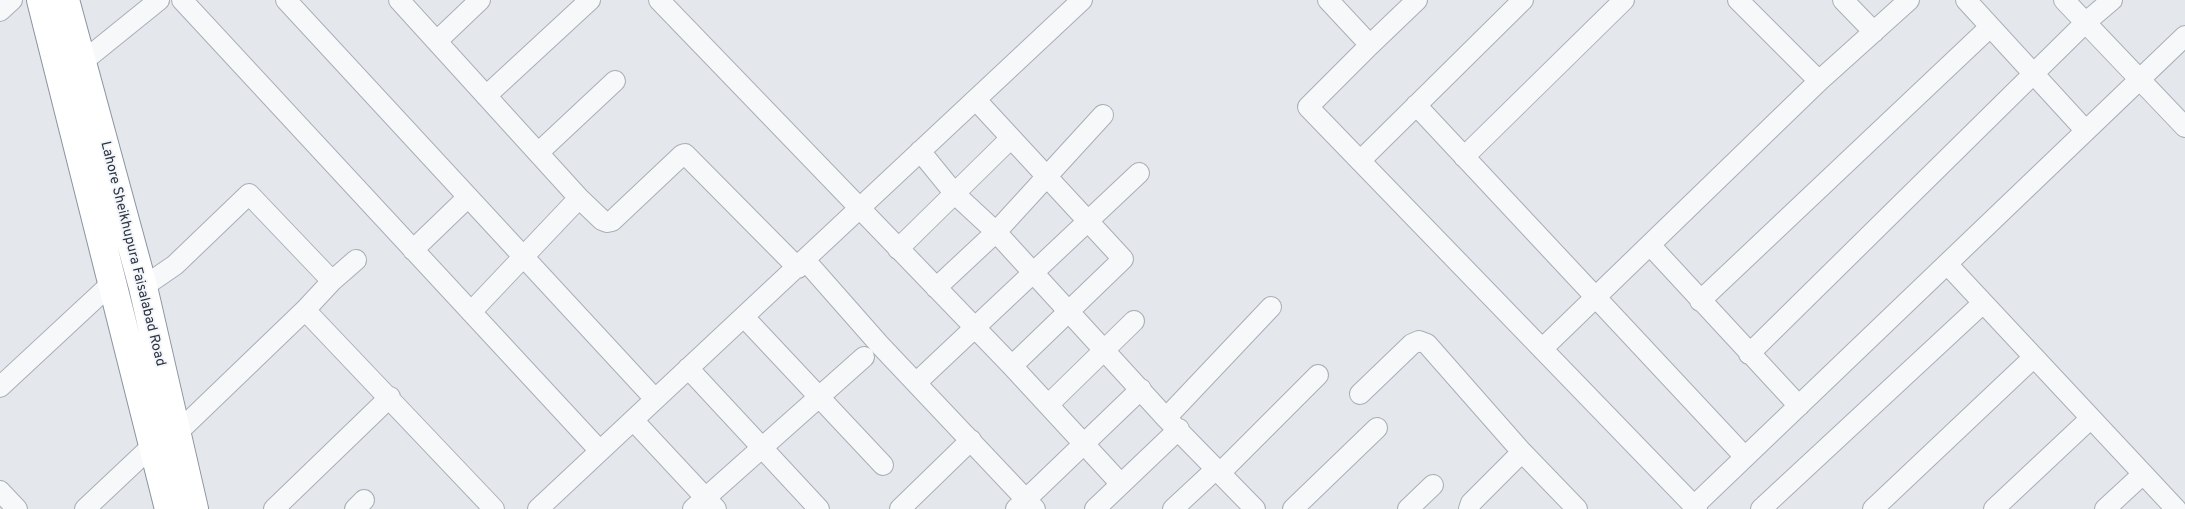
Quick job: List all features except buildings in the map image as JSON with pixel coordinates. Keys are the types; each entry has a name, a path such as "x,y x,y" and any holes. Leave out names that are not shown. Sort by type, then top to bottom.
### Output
{"highway":[{"name":"Lahore Sheikhupura Faisalabad Road","path":"41,0 113,282 165,439 194,509"},
{"name":"Lahore Sheikhupura Faisalabad Road","path":"65,0 143,287 165,439 169,509"}],"street":[{"path":"0,11 12,0"},
{"path":"81,63 159,0"},
{"path":"182,0 600,451"},
{"path":"286,0 655,399"},
{"path":"399,0 579,198 602,220 612,221 685,154 802,264 917,382 971,440 1026,506 1141,389"},
{"path":"437,41 480,0"},
{"path":"486,96 590,0"},
{"path":"659,0 858,209 1012,366 1120,483"},
{"path":"538,509 1082,0"},
{"path":"1328,0 1370,46"},
{"path":"1417,0 1308,107 1696,507 1745,457 2185,36"},
{"path":"1360,160 1523,0"},
{"path":"1464,157 1624,0"},
{"path":"1738,0 1819,81"},
{"path":"1844,0 1874,32"},
{"path":"1542,349 1819,81 1909,0"},
{"path":"1966,0 2086,131"},
{"path":"2064,0 2140,79 2181,116"},
{"path":"1749,354 2085,23 2112,0"},
{"path":"1700,301 1990,27"},
{"path":"538,153 615,81"},
{"path":"976,100 1087,222 1123,258 1012,366"},
{"path":"1416,105 1745,457"},
{"path":"936,288 996,232 1103,116"},
{"path":"898,249 1011,138"},
{"path":"920,152 955,194 996,232 1104,351 1255,509"},
{"path":"917,382 1139,173"},
{"path":"143,287 174,265 248,194 332,281"},
{"path":"414,250 468,197"},
{"path":"471,312 579,198"},
{"path":"1650,245 1798,406"},
{"path":"85,509 165,439 305,310 332,281 356,260"},
{"path":"1947,264 2176,509"},
{"path":"0,387 113,282"},
{"path":"1761,509 1983,302"},
{"path":"1095,509 1120,483 1271,307"},
{"path":"305,310 390,397 494,509"},
{"path":"744,317 883,466"},
{"path":"1048,405 1134,321"},
{"path":"1360,394 1412,344 1419,341 1427,344 1522,452 1577,509"},
{"path":"633,420 705,505 762,447 864,357"},
{"path":"1873,509 2034,357"},
{"path":"688,368 819,509"},
{"path":"1173,509 1219,470 1318,374"},
{"path":"274,509 390,397"},
{"path":"1994,509 2091,418"},
{"path":"1293,509 1377,428"},
{"path":"900,509 971,440"},
{"path":"1469,509 1471,503 1522,452"},
{"path":"2105,509 2142,474"},
{"path":"1408,509 1433,485"},
{"path":"0,491 17,509"}]}
